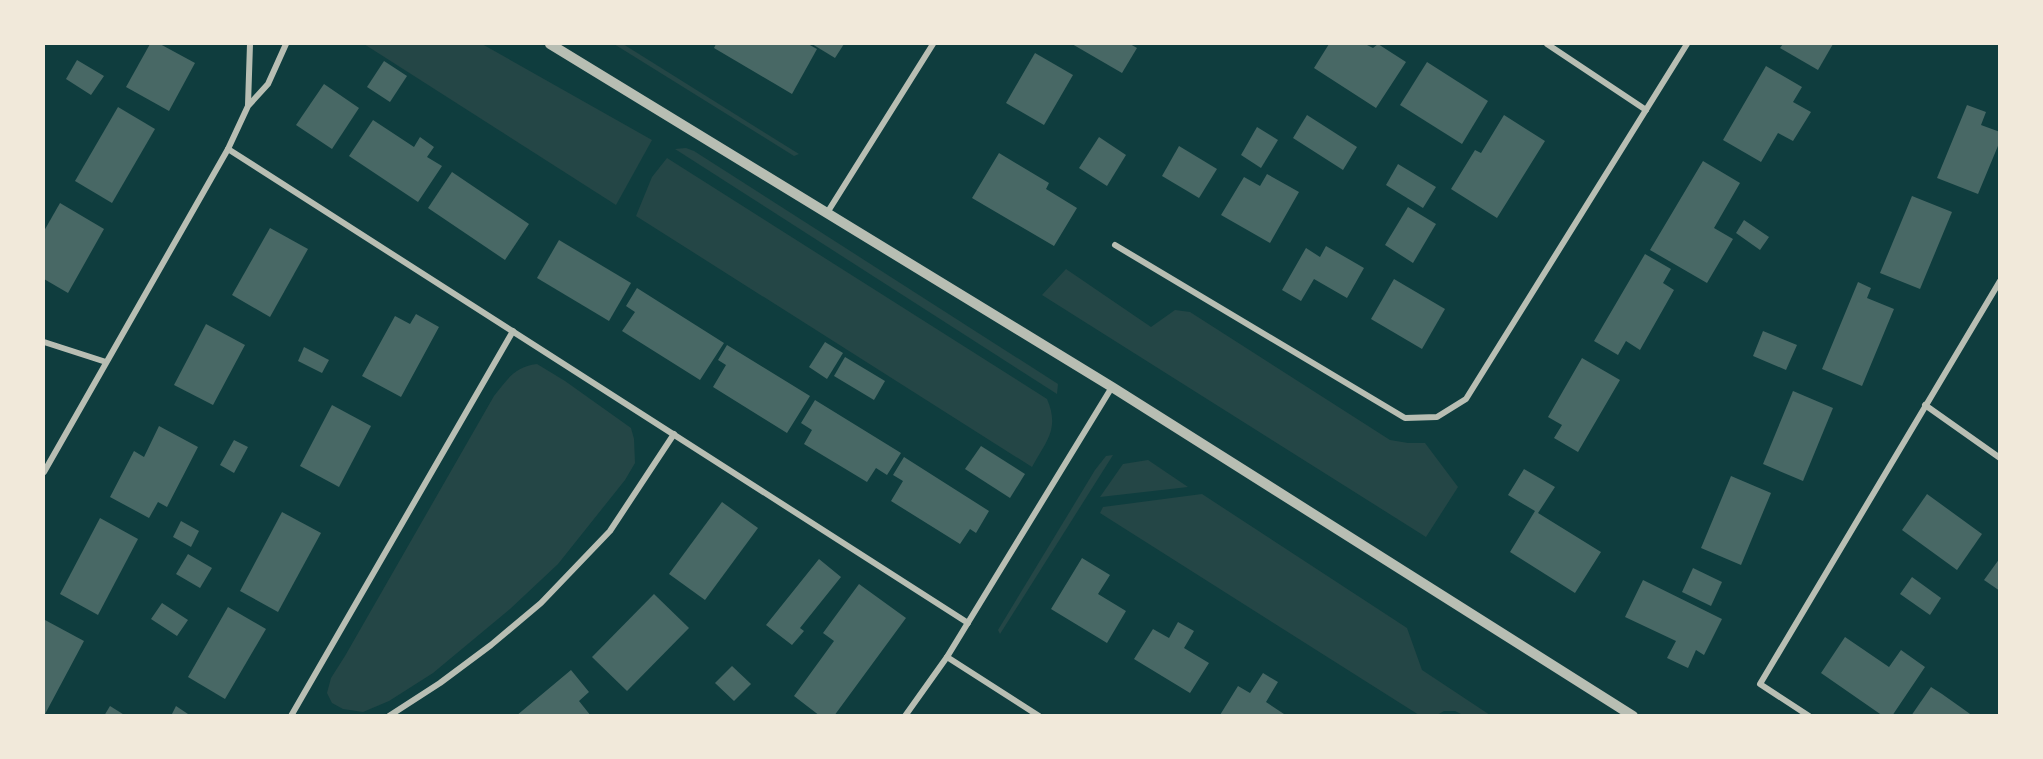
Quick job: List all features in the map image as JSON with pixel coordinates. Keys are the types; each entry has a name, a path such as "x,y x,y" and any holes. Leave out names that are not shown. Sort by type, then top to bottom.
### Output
{"street":[{"path":"248,106 250,44"},
{"path":"44,472 228,149 248,106 268,84 286,44"},
{"path":"550,44 1112,387 1633,716"},
{"path":"827,213 933,44"},
{"path":"1547,44 1646,110"},
{"path":"1115,246 1405,418 1437,417 1466,399 1687,44"},
{"path":"228,149 968,623"},
{"path":"1809,716 1760,684 2000,280"},
{"path":"300,716 292,714 513,331"},
{"path":"44,342 106,362"},
{"path":"905,716 947,657 1112,387"},
{"path":"1925,405 2000,458"},
{"path":"389,716 448,677 541,603 610,531 674,434"},
{"path":"947,657 1039,716"}],"shaded area":[{"path":"364,44 482,44 652,140 616,205"},
{"path":"614,44 623,44 799,154 794,156"},
{"path":"686,148 1058,384 1057,394 675,149"},
{"path":"667,158 1047,399 1051,409 1052,427 1032,467 636,216 652,177"},
{"path":"1066,269 1151,327 1175,310 1190,312 1390,440 1425,443 1458,487 1426,537 1042,295"},
{"path":"537,364 631,428 635,463 625,480 558,564 510,609 433,673 389,701 363,712 343,709 332,703 327,693 331,678 494,396 517,371"},
{"path":"1113,455 1000,634 998,630 1095,470 1106,456"},
{"path":"1148,460 1188,487 1100,497 1123,464"},
{"path":"1202,494 1407,628 1422,670 1490,715 1463,715 1455,711 1444,711 1437,715 1419,715 1100,513 1103,507"}],"building":[{"path":"150,44 160,44 195,63 169,111 126,87"},
{"path":"716,44 808,44 817,49 792,94 714,48"},
{"path":"812,44 844,44 835,58"},
{"path":"1072,44 1130,44 1137,48 1122,73"},
{"path":"1329,44 1365,44 1373,48 1378,44 1406,62 1376,108 1314,68"},
{"path":"1783,44 1833,44 1818,70 1780,48"},
{"path":"1035,53 1073,75 1044,125 1006,103"},
{"path":"77,60 104,76 91,95 66,79"},
{"path":"384,61 407,76 390,102 367,87"},
{"path":"1427,62 1488,101 1462,144 1400,105"},
{"path":"1766,66 1802,87 1793,102 1811,112 1793,141 1778,133 1761,162 1723,140"},
{"path":"324,84 359,108 332,149 296,125"},
{"path":"1967,105 1986,112 1981,125 2000,132 2000,141 1978,194 1937,178"},
{"path":"118,107 155,129 112,203 75,181"},
{"path":"1307,115 1357,147 1343,170 1293,138"},
{"path":"1504,115 1545,141 1497,218 1451,189 1475,150 1481,153"},
{"path":"373,120 414,147 420,137 434,147 427,157 442,166 418,202 349,156"},
{"path":"1257,127 1278,140 1261,168 1241,155"},
{"path":"1099,137 1126,155 1107,186 1079,168"},
{"path":"1179,146 1217,169 1199,198 1162,176"},
{"path":"999,153 1049,183 1046,189 1077,208 1054,246 972,198"},
{"path":"1703,161 1740,183 1714,228 1733,239 1707,283 1650,250"},
{"path":"1398,164 1436,187 1423,208 1386,185"},
{"path":"452,172 529,224 505,260 428,208"},
{"path":"1267,174 1299,192 1270,243 1221,215 1244,177 1260,186"},
{"path":"1912,196 1952,212 1920,289 1880,273"},
{"path":"60,203 104,229 68,293 44,279 44,231"},
{"path":"1408,207 1436,224 1413,263 1385,245"},
{"path":"1744,220 1769,237 1760,250 1736,233"},
{"path":"270,228 308,249 270,317 232,295"},
{"path":"559,240 631,283 609,321 537,278"},
{"path":"1326,246 1364,268 1347,298 1314,279 1301,301 1282,290 1306,248 1320,257"},
{"path":"1645,254 1671,269 1663,283 1674,290 1640,350 1626,341 1618,355 1594,341"},
{"path":"1394,279 1445,309 1422,349 1371,319"},
{"path":"1858,282 1871,288 1867,298 1894,309 1862,386 1822,369"},
{"path":"637,288 724,343 700,380 622,331 635,312 626,306"},
{"path":"416,314 439,327 401,397 362,376 395,316 410,324"},
{"path":"206,324 245,345 213,405 174,385"},
{"path":"1763,331 1797,345 1786,370 1753,356"},
{"path":"825,342 843,353 827,379 809,367"},
{"path":"727,345 810,396 787,433 713,387 726,365 718,360"},
{"path":"304,347 329,360 322,373 298,361"},
{"path":"845,357 885,381 874,400 834,376"},
{"path":"1582,358 1620,380 1578,452 1554,438 1562,425 1548,417"},
{"path":"1793,391 1833,408 1803,481 1763,464"},
{"path":"815,400 901,453 887,475 876,468 867,482 804,444 812,430 801,423"},
{"path":"332,405 371,426 339,487 300,466"},
{"path":"159,426 198,447 167,507 158,502 149,518 110,497 134,451 144,457"},
{"path":"234,440 248,447 234,473 220,465"},
{"path":"981,446 1025,474 1010,498 965,469"},
{"path":"904,457 989,511 976,533 970,529 960,544 891,501 903,481 893,475"},
{"path":"1524,469 1555,487 1538,513 1601,552 1575,593 1510,552 1535,511 1508,495"},
{"path":"1731,476 1771,493 1741,565 1701,548"},
{"path":"1927,494 1982,534 1957,570 1902,530"},
{"path":"722,502 758,528 705,600 669,574"},
{"path":"282,512 321,533 278,612 240,591"},
{"path":"100,518 138,539 98,615 60,594"},
{"path":"181,521 199,531 191,547 173,537"},
{"path":"188,554 212,568 200,588 176,574"},
{"path":"1082,558 1110,575 1098,594 1126,611 1107,643 1051,609"},
{"path":"2000,558 2000,591 1984,580"},
{"path":"819,559 841,577 800,628 804,631 792,645 766,625"},
{"path":"1693,568 1722,582 1711,606 1682,592"},
{"path":"1912,577 1941,598 1930,615 1900,594"},
{"path":"1643,580 1722,619 1704,655 1696,650 1688,668 1667,658 1676,641 1625,617"},
{"path":"859,584 906,618 834,716 820,716 794,696 834,641 823,633"},
{"path":"654,594 689,628 627,691 592,657"},
{"path":"162,603 188,620 177,636 151,619"},
{"path":"228,607 266,629 225,699 188,677"},
{"path":"45,620 84,641 44,716 44,623"},
{"path":"1178,622 1194,631 1184,648 1209,663 1190,693 1134,659 1153,629 1169,638"},
{"path":"1845,637 1889,667 1901,650 1925,667 1892,716 1883,716 1821,673"},
{"path":"732,666 751,684 734,701 715,683"},
{"path":"571,670 589,692 579,701 591,716 516,716"},
{"path":"1263,673 1278,682 1266,702 1287,716 1220,715 1238,686 1250,693"},
{"path":"1931,687 1942,694 1973,716 1911,716"},
{"path":"110,706 126,716 104,716"},
{"path":"176,706 191,716 171,716"}]}
